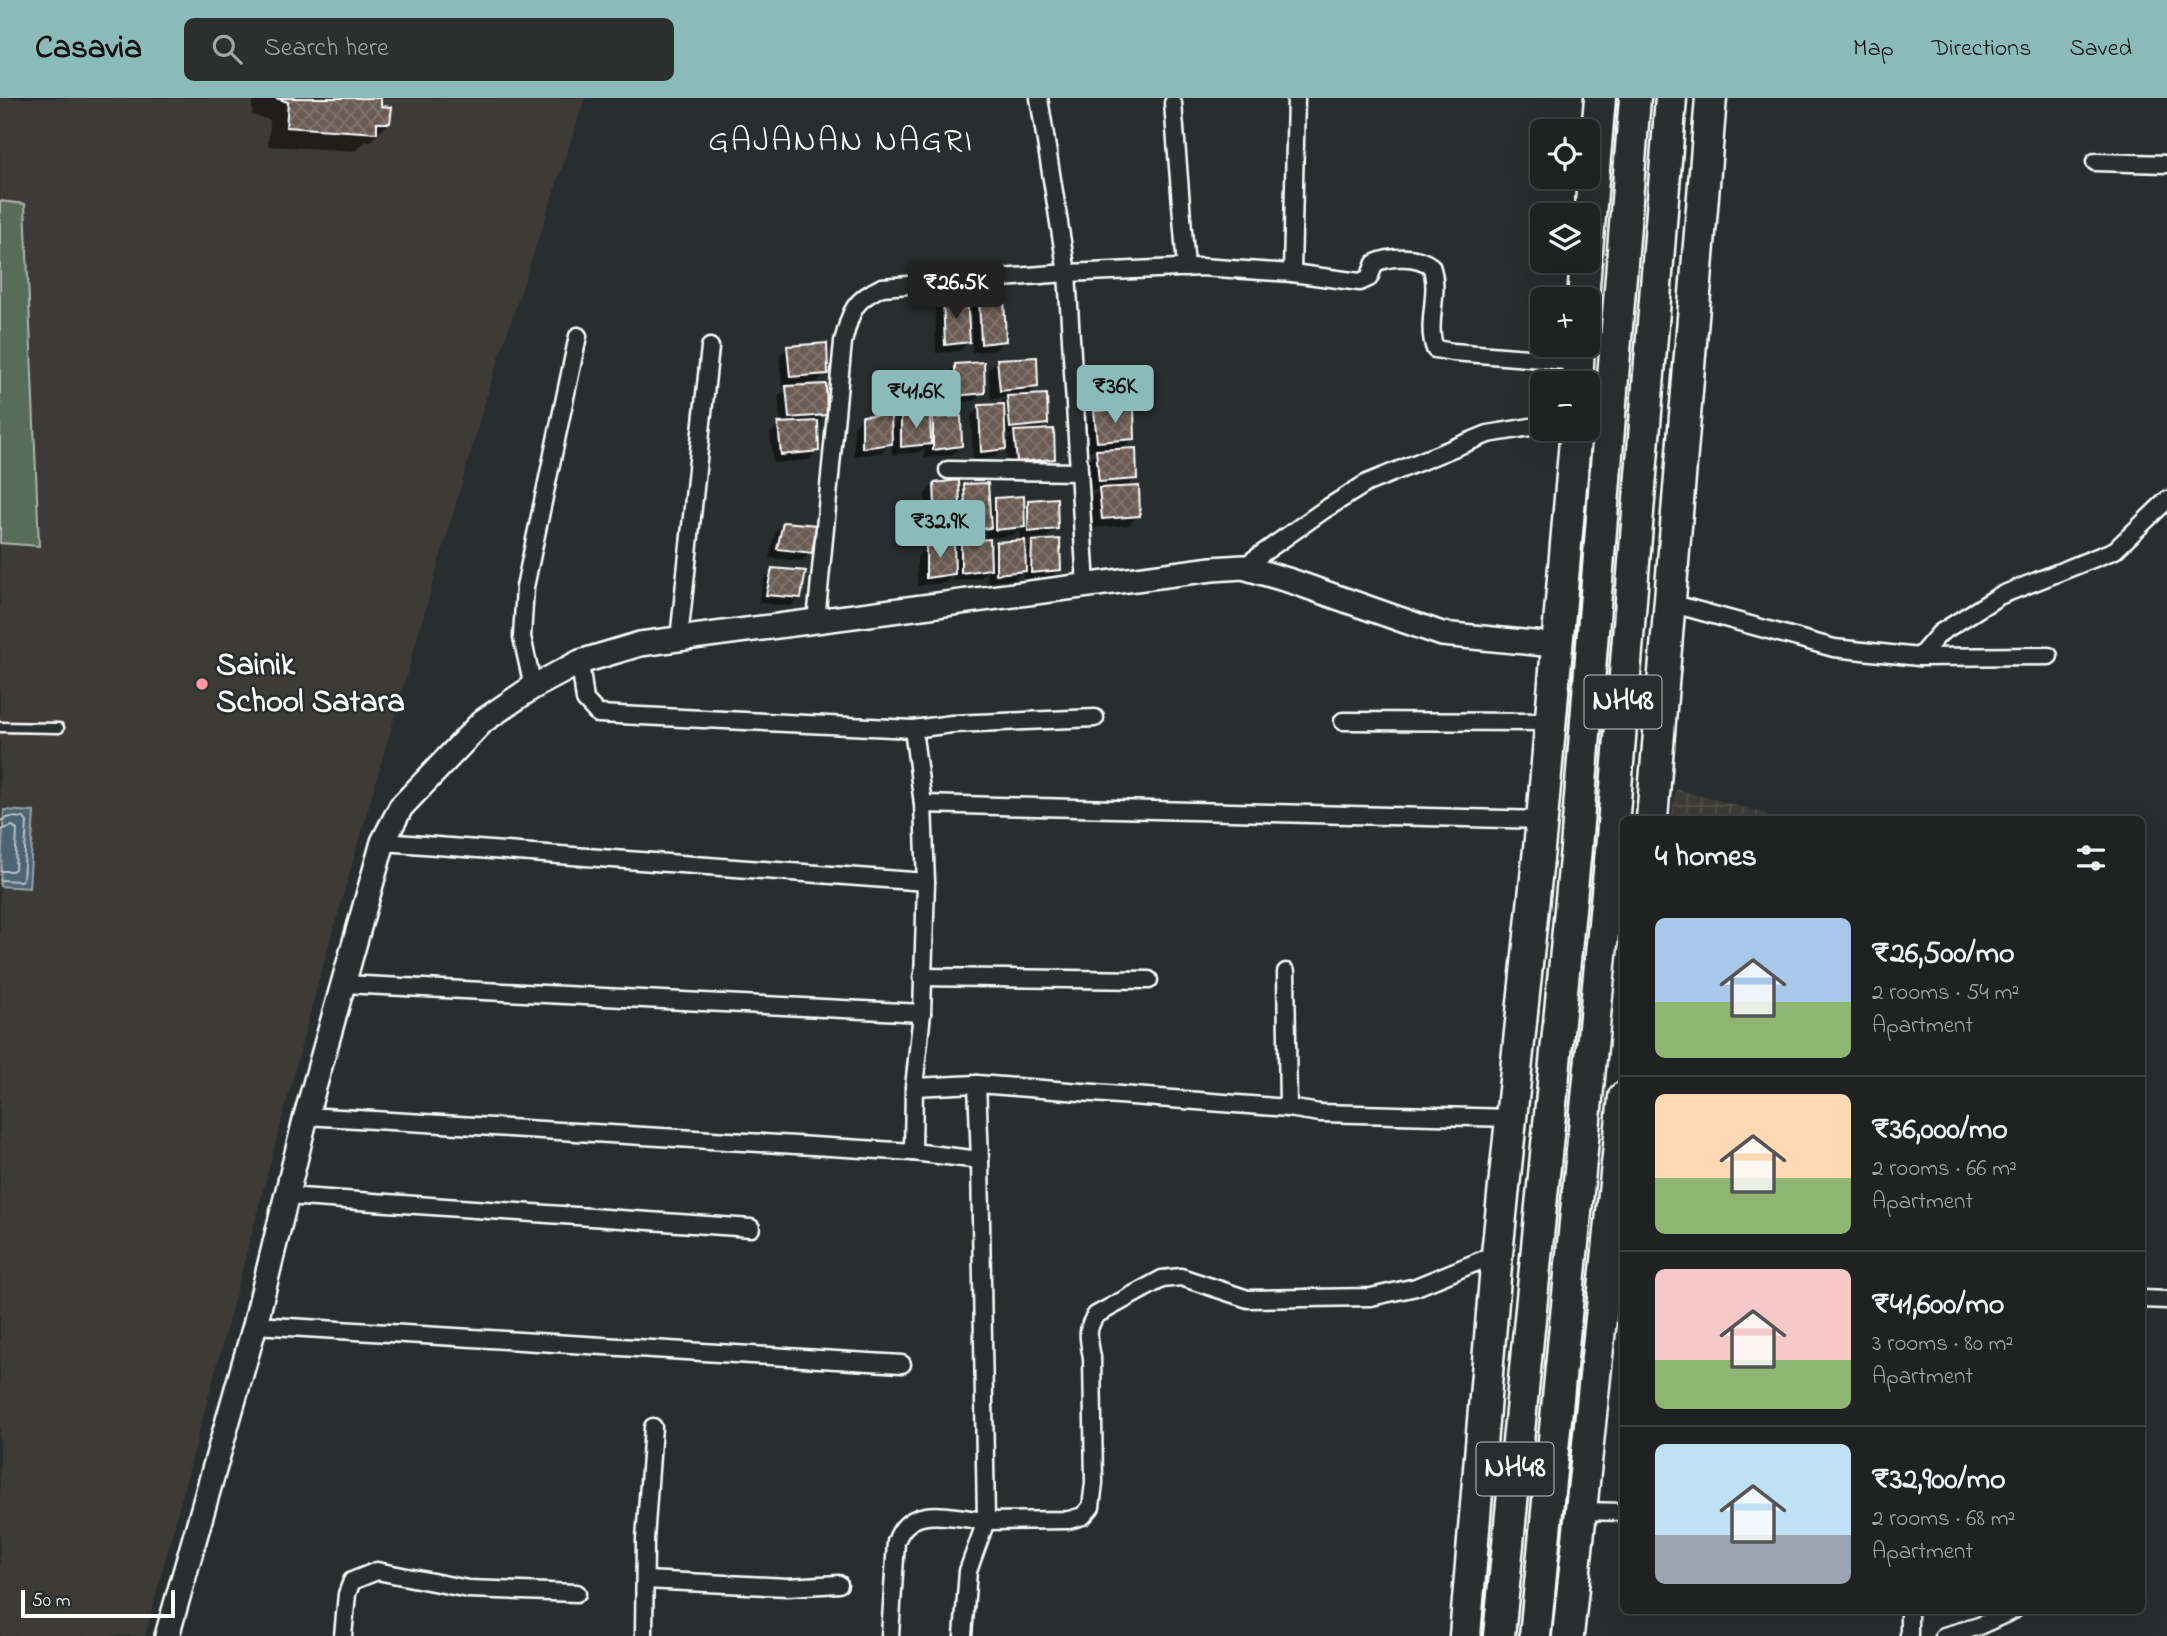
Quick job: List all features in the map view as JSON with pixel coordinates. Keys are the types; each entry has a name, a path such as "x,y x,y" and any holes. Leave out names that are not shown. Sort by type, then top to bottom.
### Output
{"highway":[{"path":"1591,203 1600,98"},
{"name":"NH48","path":"1499,1636 1576,848 1635,98"},
{"name":"NH48","path":"1535,1636 1613,837 1671,98"},
{"path":"1652,816 1711,98"},
{"path":"1465,1636 1497,1254 1542,820 1555,645 1575,441"},
{"path":"1568,1636 1620,1136"}],"street":[{"path":"1039,98 1067,273 1086,586"},
{"path":"1292,273 1296,98"},
{"path":"1173,103 1186,268"},
{"path":"2095,162 2167,164"},
{"path":"816,621 844,342 852,309 864,296 882,287 1067,273 1186,268 1292,273 1360,282 1368,278 1375,263 1385,259 1418,259 1431,266 1435,277 1430,335 1435,349 1578,363"},
{"path":"533,687 522,637 525,587 578,336"},
{"path":"679,639 710,347"},
{"path":"1243,567 1367,483 1488,434 1530,427"},
{"path":"948,470 1079,472"},
{"path":"1919,657 1940,633 1999,596 2115,550 2167,500"},
{"path":"167,1636 256,1325 306,1116 383,842 401,807 483,721 533,687 580,662 640,644 1212,569 1243,567 1442,634 1555,645"},
{"path":"1670,603 1834,648 1919,657 2049,656"},
{"path":"580,662 585,700 598,714 913,729 952,724 1095,718"},
{"path":"1343,721 1549,722"},
{"path":"913,729 923,804 926,882 922,1013 914,1087 913,1152"},
{"path":"923,804 1542,820"},
{"path":"383,842 926,882"},
{"path":"1286,972 1288,1108"},
{"path":"922,977 1149,981"},
{"path":"344,984 922,1013"},
{"path":"914,1087 977,1084 1288,1108 1320,1113 1511,1118"},
{"path":"963,1636 968,1571 986,1521 981,1160 977,1084"},
{"path":"306,1116 913,1152 981,1160"},
{"path":"286,1196 751,1228"},
{"path":"890,1636 896,1542 900,1529 908,1521 925,1515 986,1521 1069,1520 1083,1516 1091,1507 1094,1482 1089,1324 1096,1315 1162,1279 1181,1278 1195,1281 1248,1299 1371,1297 1416,1287 1497,1254"},
{"path":"2145,1298 2167,1300"},
{"path":"256,1325 902,1364"},
{"path":"644,1636 645,1540 653,1427"},
{"path":"1581,1511 1620,1512"},
{"path":"343,1636 347,1594 352,1581 377,1571 468,1590 578,1593"},
{"path":"645,1580 787,1587 839,1584"},
{"path":"1909,1614 1909,1636"},
{"path":"1944,1636 1979,1626 2005,1614"}],"lane":[{"path":"0,727 59,728"}],"shaded area":[{"name":"Sainik School Satara","path":"0,98 585,98 490,385 318,983 145,1636 0,1636"},
{"path":"1676,789 1767,814 1767,816 1672,816"}],"green space":[{"path":"0,201 25,204 39,546 0,543"}],"water":[{"path":"4,810 34,812 29,888 0,886"}],"building":[{"path":"276,98 381,98 381,106 392,107 390,123 377,123 377,133 286,127 288,102"},
{"path":"967,297 970,342 945,345 943,298"},
{"path":"1004,297 1006,341 981,344 979,298"},
{"path":"827,343 828,374 790,377 787,346"},
{"path":"1037,357 1038,387 1000,391 997,359"},
{"path":"984,362 985,393 955,396 955,364"},
{"path":"1132,370 1133,400 1095,403 1092,371"},
{"path":"826,384 827,415 789,418 786,386"},
{"path":"1047,394 1048,424 1010,428 1007,396"},
{"path":"1004,404 1006,449 981,452 979,405"},
{"path":"1134,409 1135,439 1097,442 1094,411"},
{"path":"930,413 931,444 901,447 901,415"},
{"path":"891,414 892,444 862,448 862,416"},
{"path":"961,416 962,446 933,450 933,418"},
{"path":"818,421 819,451 781,455 778,423"},
{"path":"1054,429 1055,459 1017,462 1014,431"},
{"path":"1136,448 1137,479 1099,482 1096,450"},
{"path":"959,480 961,530 936,530 934,483"},
{"path":"988,483 991,528 966,530 964,484"},
{"path":"1139,486 1140,516 1102,519 1099,488"},
{"path":"1024,496 1025,527 995,530 995,498"},
{"path":"1057,498 1058,529 1028,532 1028,500"},
{"path":"783,522 817,525 812,553 777,549"},
{"path":"990,539 991,569 961,573 961,541"},
{"path":"1060,539 1061,570 1031,573 1032,541"},
{"path":"1025,540 1026,571 996,574 996,542"},
{"path":"954,543 955,574 926,578 926,546"},
{"path":"772,568 806,571 801,598 766,595"}],"place":[{"name":"Sainik School Satara","path":"202,684"}],"district":[{"name":"GAJANAN NAGRI","path":"841,142"}]}
